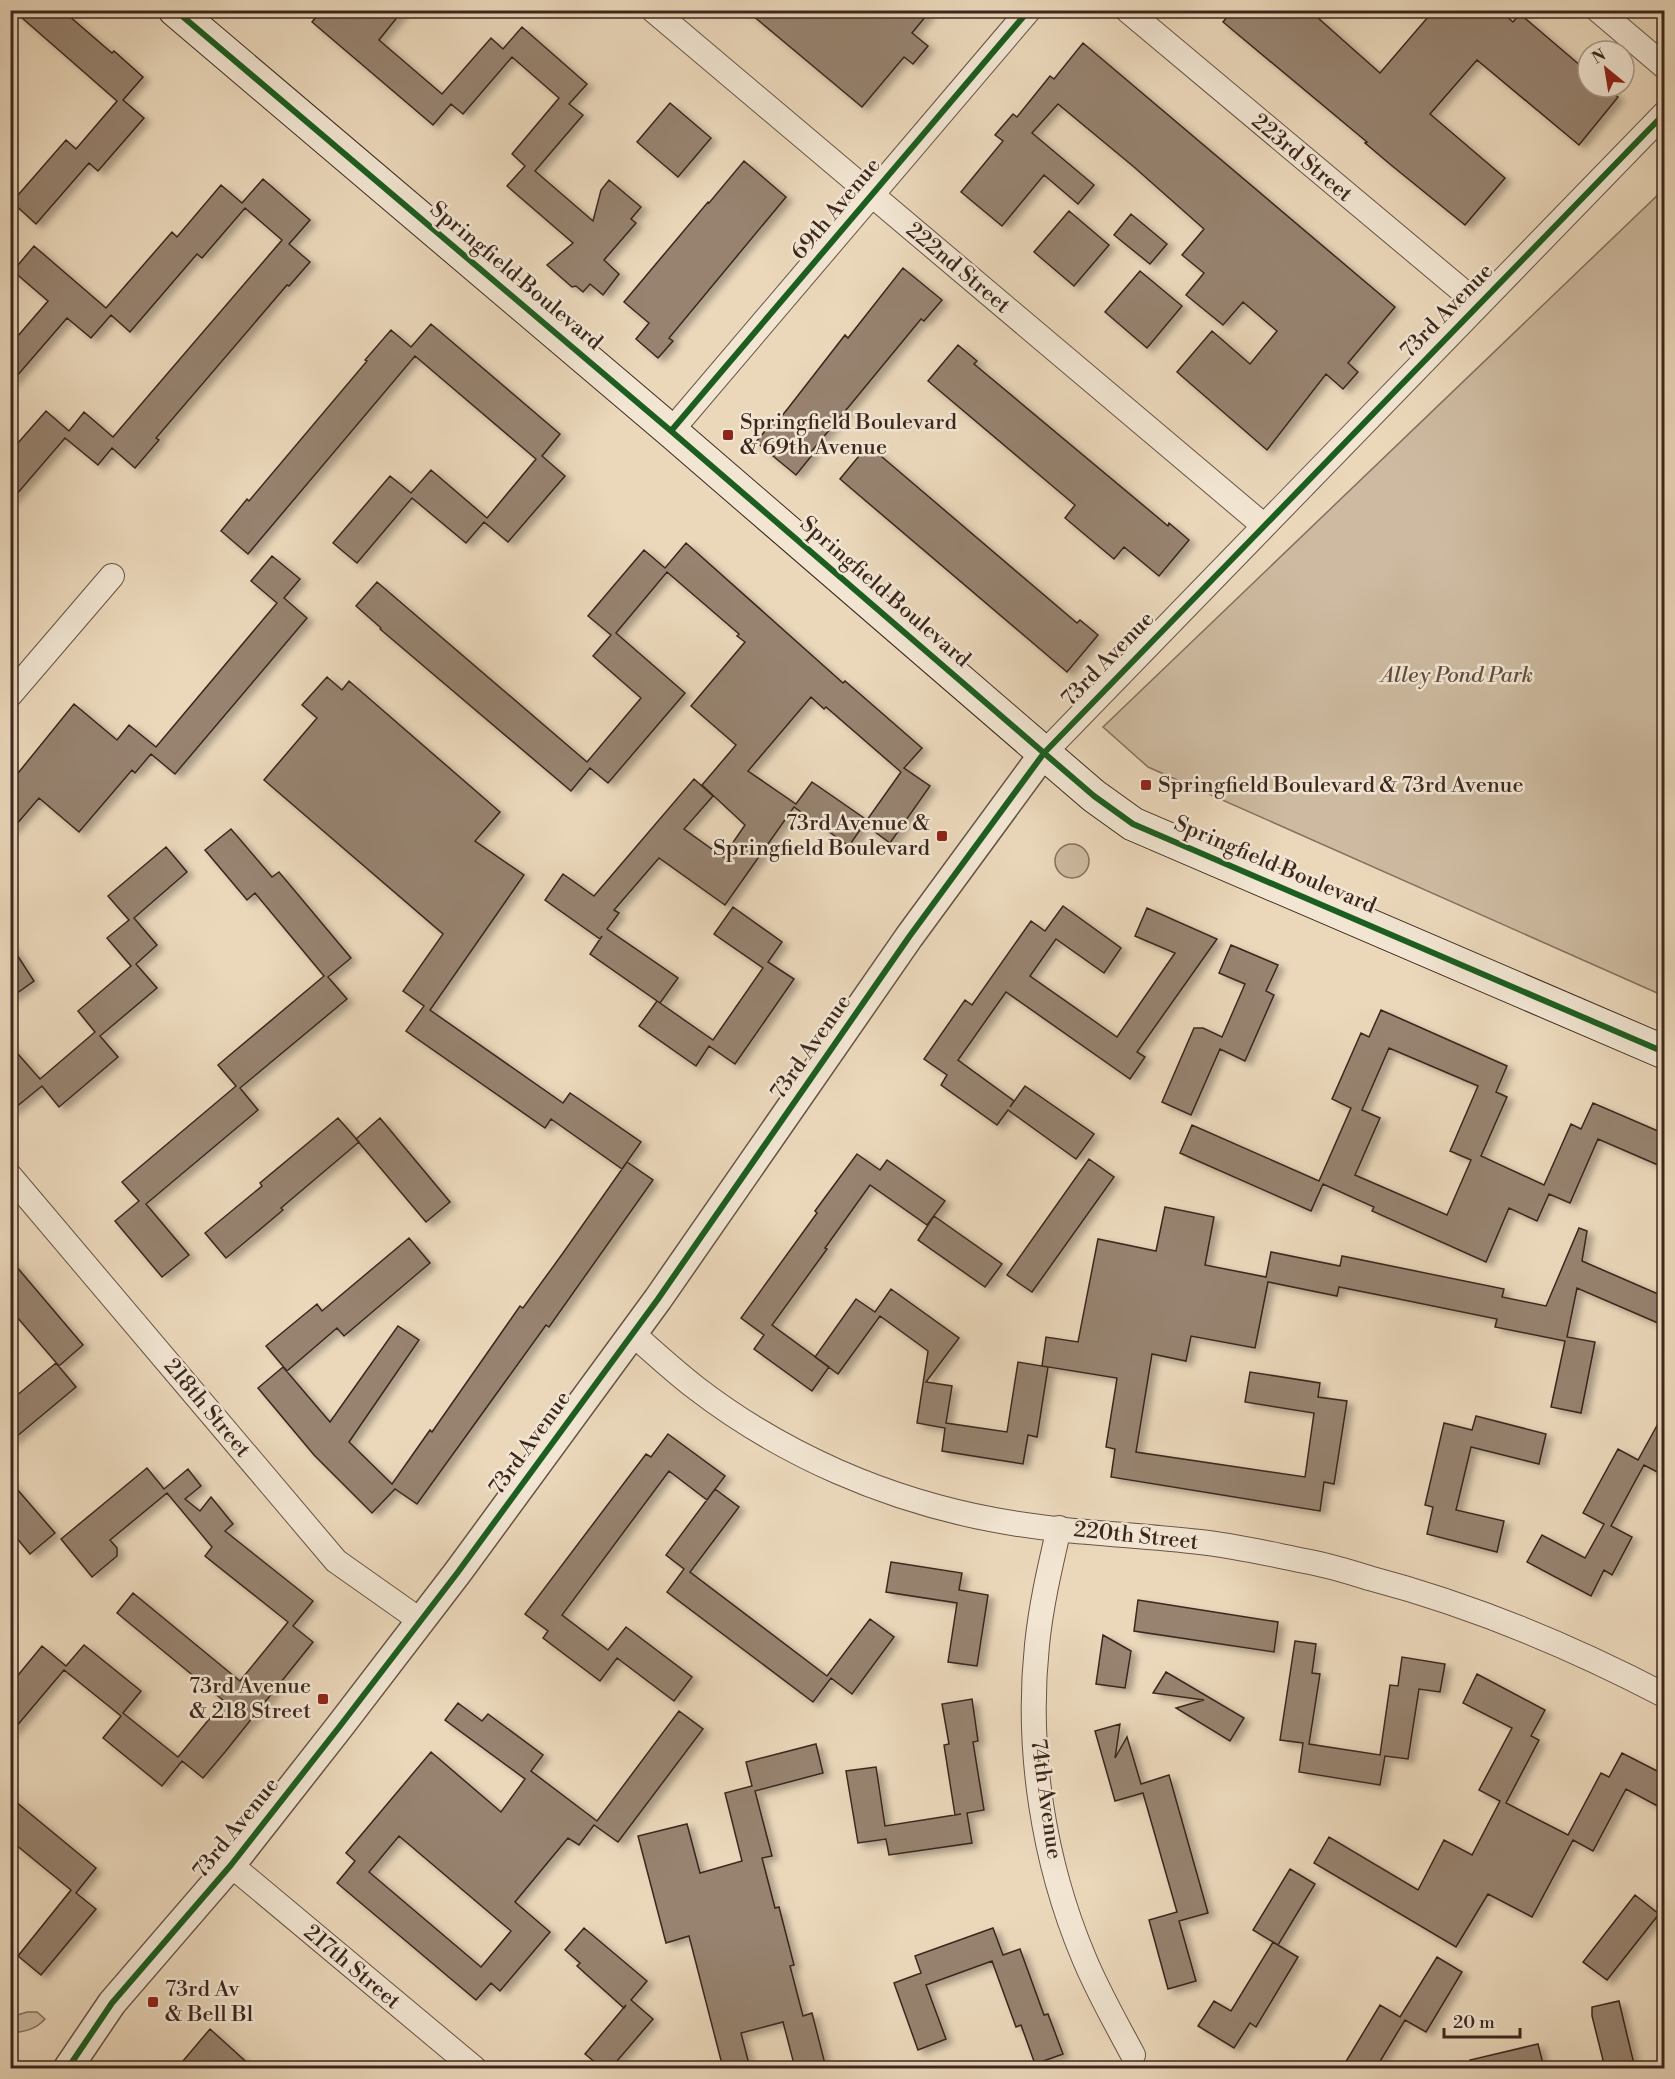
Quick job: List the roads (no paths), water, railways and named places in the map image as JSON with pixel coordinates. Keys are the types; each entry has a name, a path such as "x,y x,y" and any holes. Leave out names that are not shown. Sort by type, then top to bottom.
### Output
{"main road":[{"name":"Springfield Boulevard","path":"175,10 671,431 1094,796 1133,824 1665,1053"}],"street":[{"name":"222nd Street","path":"653,10 1263,525"},
{"name":"69th Avenue","path":"671,431 1029,10"},
{"name":"223rd Street","path":"1127,10 1478,304"},
{"path":"1598,10 1665,66"},
{"name":"73rd Avenue","path":"68,2068 112,2003 231,1865 421,1621 658,1299 909,937 1044,753 1263,525 1665,114"},
{"path":"10,695 112,576"},
{"name":"218th Street","path":"10,1176 336,1561 421,1621"},
{"name":"220th Street","path":"632,1334 695,1388 744,1422 802,1455 853,1479 902,1497 994,1520 1203,1542 1314,1563 1404,1587 1509,1623 1603,1663 1665,1695"},
{"name":"74th Avenue","path":"1059,1528 1042,1605 1034,1706 1039,1784 1045,1826 1063,1899 1083,1956 1100,1994 1139,2064"},
{"name":"217th Street","path":"231,1865 474,2068"}],"place":[{"name":"Springfield Boulevard & 69th Avenue","path":"728,435"},
{"name":"Springfield Boulevard & 73rd Avenue","path":"1146,785"},
{"name":"73rd Avenue & Springfield Boulevard","path":"942,836"},
{"name":"73rd Avenue & 218 Street","path":"323,1699"},
{"name":"73rd Av & Bell Bl","path":"153,2002"}],"park label":[{"name":"Alley Pond Park","path":"1457,675"}]}
